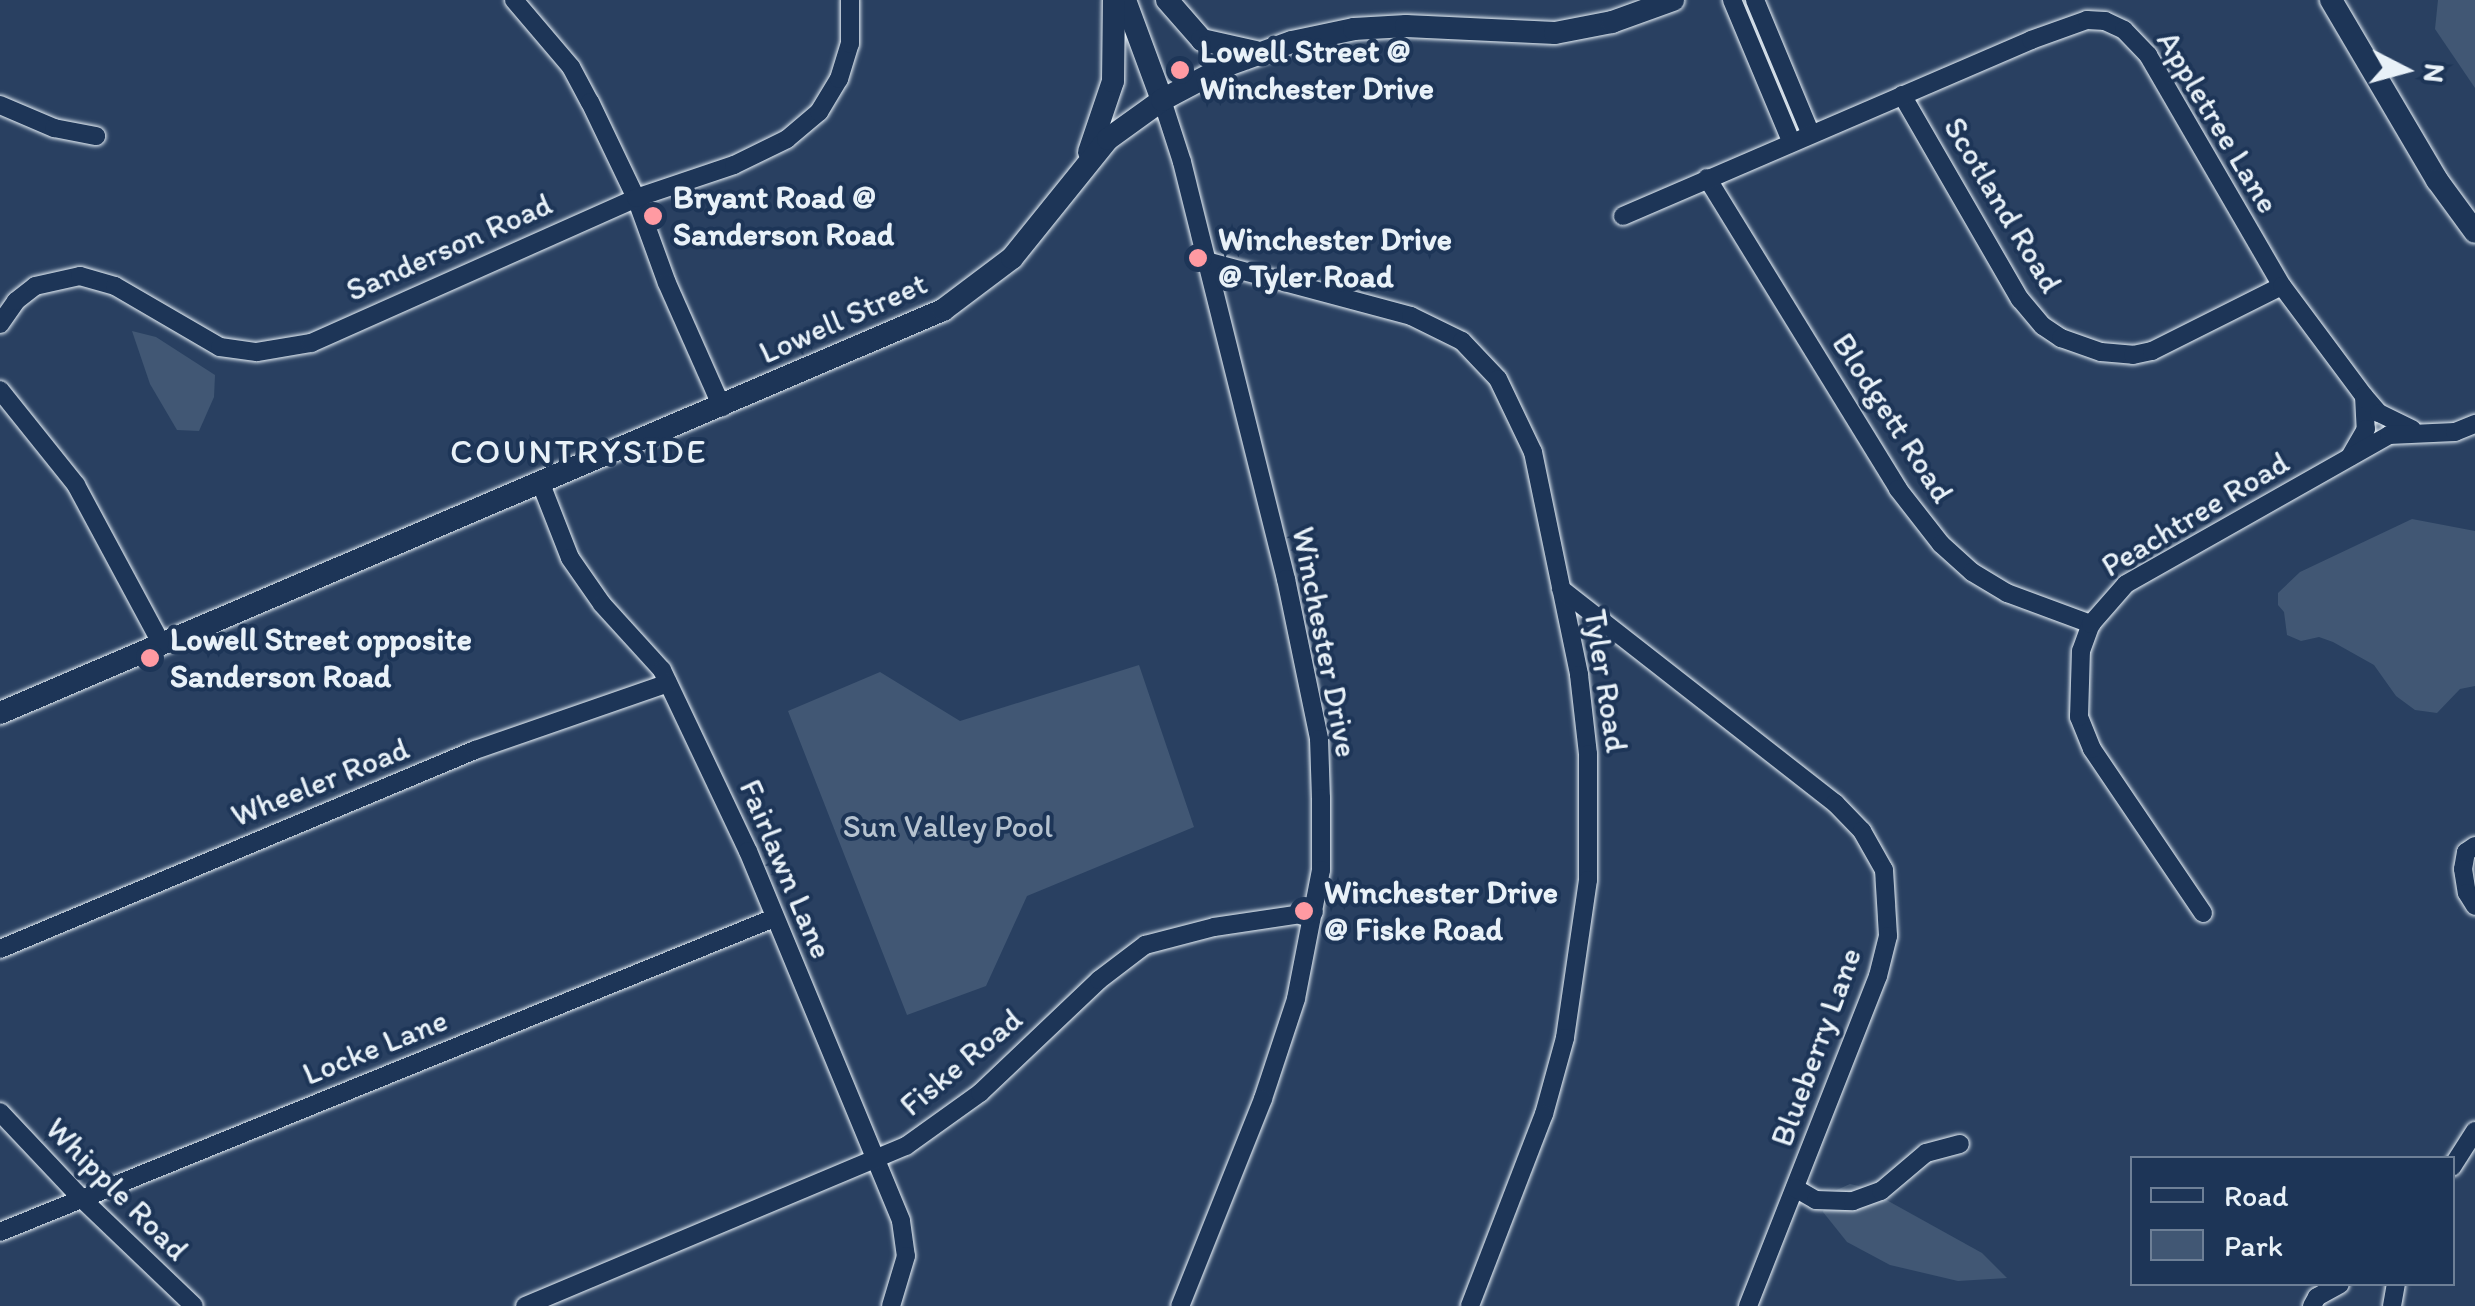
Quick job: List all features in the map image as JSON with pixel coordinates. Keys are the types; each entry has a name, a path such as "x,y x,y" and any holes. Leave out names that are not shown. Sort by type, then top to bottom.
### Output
{"main road":[{"path":"1053,208 1094,140 1108,103 1117,46 1114,0"},
{"path":"1126,0 1162,100"},
{"path":"1167,0 1202,40 1260,52"},
{"name":"Lowell Street","path":"0,713 943,310 998,271 1100,147 1162,100 1260,52 1326,33 1381,27 1514,34 1568,32 1612,22 1673,0"},
{"path":"2331,0 2437,180 2475,232"}],"street":[{"path":"514,0 571,67 636,198 667,283 722,407"},
{"name":"Sanderson Road","path":"0,324 16,300 35,286 80,276 115,286 209,343 245,351 296,347 636,198 734,165 804,127 839,79 852,26 850,0"},
{"path":"1732,0 1791,141"},
{"path":"1755,0 1810,132"},
{"name":"Appletree Lane","path":"1623,216 1810,132 2066,26 2105,21 2124,30 2148,56 2282,286 2364,396 2379,413 2418,430"},
{"name":"Scotland Road","path":"1902,95 2020,298 2043,326 2060,338 2101,352 2133,355 2152,351 2282,286"},
{"name":"Winchester Drive","path":"1162,100 1286,580 1319,739 1321,870 1296,999 1276,1062 1180,1306"},
{"path":"0,105 54,128 96,136"},
{"name":"Blodgett Road","path":"1707,178 1898,489 1941,544 1972,572 2007,592 2091,624"},
{"name":"Tyler Road","path":"1206,261 1411,316 1462,341 1498,379 1516,408 1533,452 1579,675 1592,826 1582,936 1565,1038 1544,1114 1470,1306"},
{"path":"0,390 76,485 162,645"},
{"path":"2350,456 2366,429 2364,396"},
{"name":"Peachtree Road","path":"2203,913 2092,749 2079,717 2081,651 2091,624 2126,584 2389,435 2418,430 2455,432 2475,424"},
{"name":"Fairlawn Lane","path":"540,484 570,558 602,604 646,648 668,683 711,769 877,1158 906,1242 904,1268 890,1306"},
{"name":"Blueberry Lane","path":"1561,589 1835,803 1862,831 1884,870 1888,936 1878,976 1748,1306"},
{"name":"Wheeler Road","path":"0,949 475,750 668,683"},
{"path":"2475,846 2466,852 2463,869 2475,906"},
{"name":"Fiske Road","path":"524,1306 906,1146 956,1112 1099,980 1146,946 1184,933 1314,912"},
{"name":"Locke Lane","path":"0,1232 774,918"},
{"name":"Whipple Road","path":"0,1112 80,1198 194,1306"},
{"path":"2455,1162 2475,1131"},
{"path":"1794,1188 1816,1200 1853,1201 1881,1192 1926,1153 1960,1144"},
{"path":"2312,1306 2316,1296 2336,1286"}],"green space":[{"path":"2438,0 2475,0 2475,88 2435,29"},
{"path":"132,331 156,337 215,375 214,397 199,431 177,430 150,384"},
{"path":"2412,519 2475,531 2475,686 2460,689 2437,713 2415,710 2396,696 2374,665 2333,642 2319,637 2301,641 2287,635 2284,612 2278,605 2278,593 2300,572"},
{"name":"Sun Valley Pool","path":"1139,665 1194,827 1027,896 986,986 907,1015 788,711 880,672 960,721"},
{"path":"1850,1184 1863,1187 1982,1253 2007,1278 1958,1281 1890,1265 1847,1242 1823,1212 1830,1193"}],"place":[{"name":"Lowell Street @ Winchester Drive","path":"1180,70"},
{"name":"Bryant Road @ Sanderson Road","path":"653,216"},
{"name":"Winchester Drive @ Tyler Road","path":"1198,258"},
{"name":"Lowell Street opposite Sanderson Road","path":"150,658"},
{"name":"Winchester Drive @ Fiske Road","path":"1304,911"}],"district":[{"name":"COUNTRYSIDE","path":"579,451"}]}
